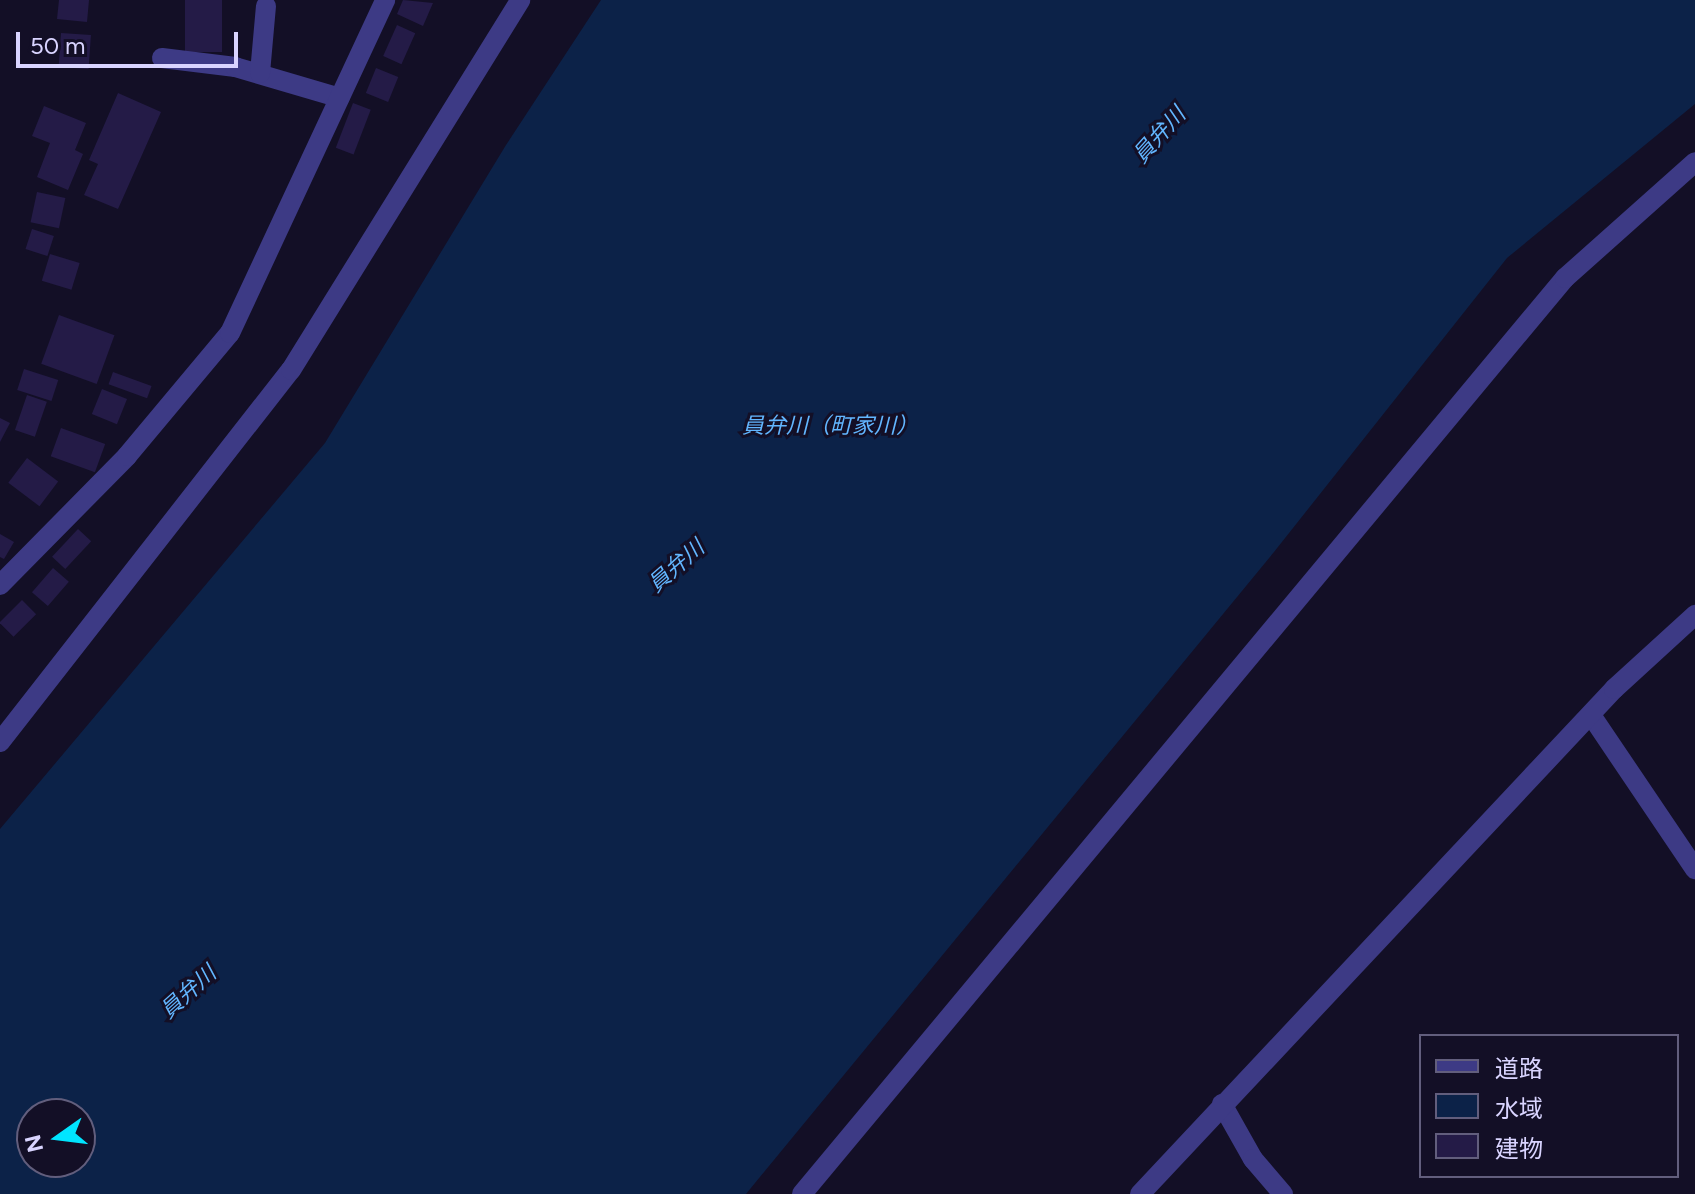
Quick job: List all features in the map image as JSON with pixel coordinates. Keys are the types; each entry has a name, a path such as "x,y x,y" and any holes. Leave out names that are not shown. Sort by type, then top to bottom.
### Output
{"street":[{"path":"0,585 127,456 230,333 385,0"},
{"path":"0,742 291,370 520,0"},
{"path":"260,73 266,6"},
{"path":"162,58 260,73 340,98"},
{"path":"802,1194 1565,278 1695,162"},
{"path":"1140,1194 1591,715 1695,615"},
{"path":"1591,715 1695,869"},
{"path":"1222,1104 1253,1159 1283,1194"}],"water":[{"name":"員弁川（町家川）","path":"601,0 1695,0 1695,104 1507,258 1274,552 746,1194 0,1194 0,829 325,443 506,145"}],"building":[{"path":"59,0 89,0 87,22 57,19"},
{"path":"185,0 222,0 222,52 185,52"},
{"path":"403,0 433,3 423,26 397,14"},
{"path":"397,25 415,33 401,64 383,56"},
{"path":"61,33 91,35 89,69 59,67"},
{"path":"376,68 398,77 388,102 366,93"},
{"path":"118,93 161,112 118,209 84,195 98,164 89,160"},
{"path":"353,103 371,110 354,155 336,148"},
{"path":"44,106 86,123 75,150 83,154 68,190 37,177 50,143 32,136"},
{"path":"37,192 65,198 59,228 31,222"},
{"path":"32,229 54,236 47,256 26,249"},
{"path":"50,254 80,263 71,290 42,281"},
{"path":"59,315 114,335 97,384 41,364"},
{"path":"24,369 58,380 51,401 17,390"},
{"path":"113,372 152,386 147,398 109,384"},
{"path":"102,389 127,399 117,424 92,414"},
{"path":"27,395 47,402 35,437 15,430"},
{"path":"0,418 10,423 0,442"},
{"path":"61,428 105,444 95,472 51,456"},
{"path":"27,458 58,481 39,506 8,483"},
{"path":"78,529 91,541 65,569 52,557"},
{"path":"0,534 14,542 4,559 0,557"},
{"path":"53,568 69,582 48,606 32,592"},
{"path":"22,600 36,614 14,637 0,622"}],"water label":[{"name":"員弁川","path":"1159,135"},
{"name":"員弁川","path":"676,566"},
{"name":"員弁川","path":"188,992"}]}
